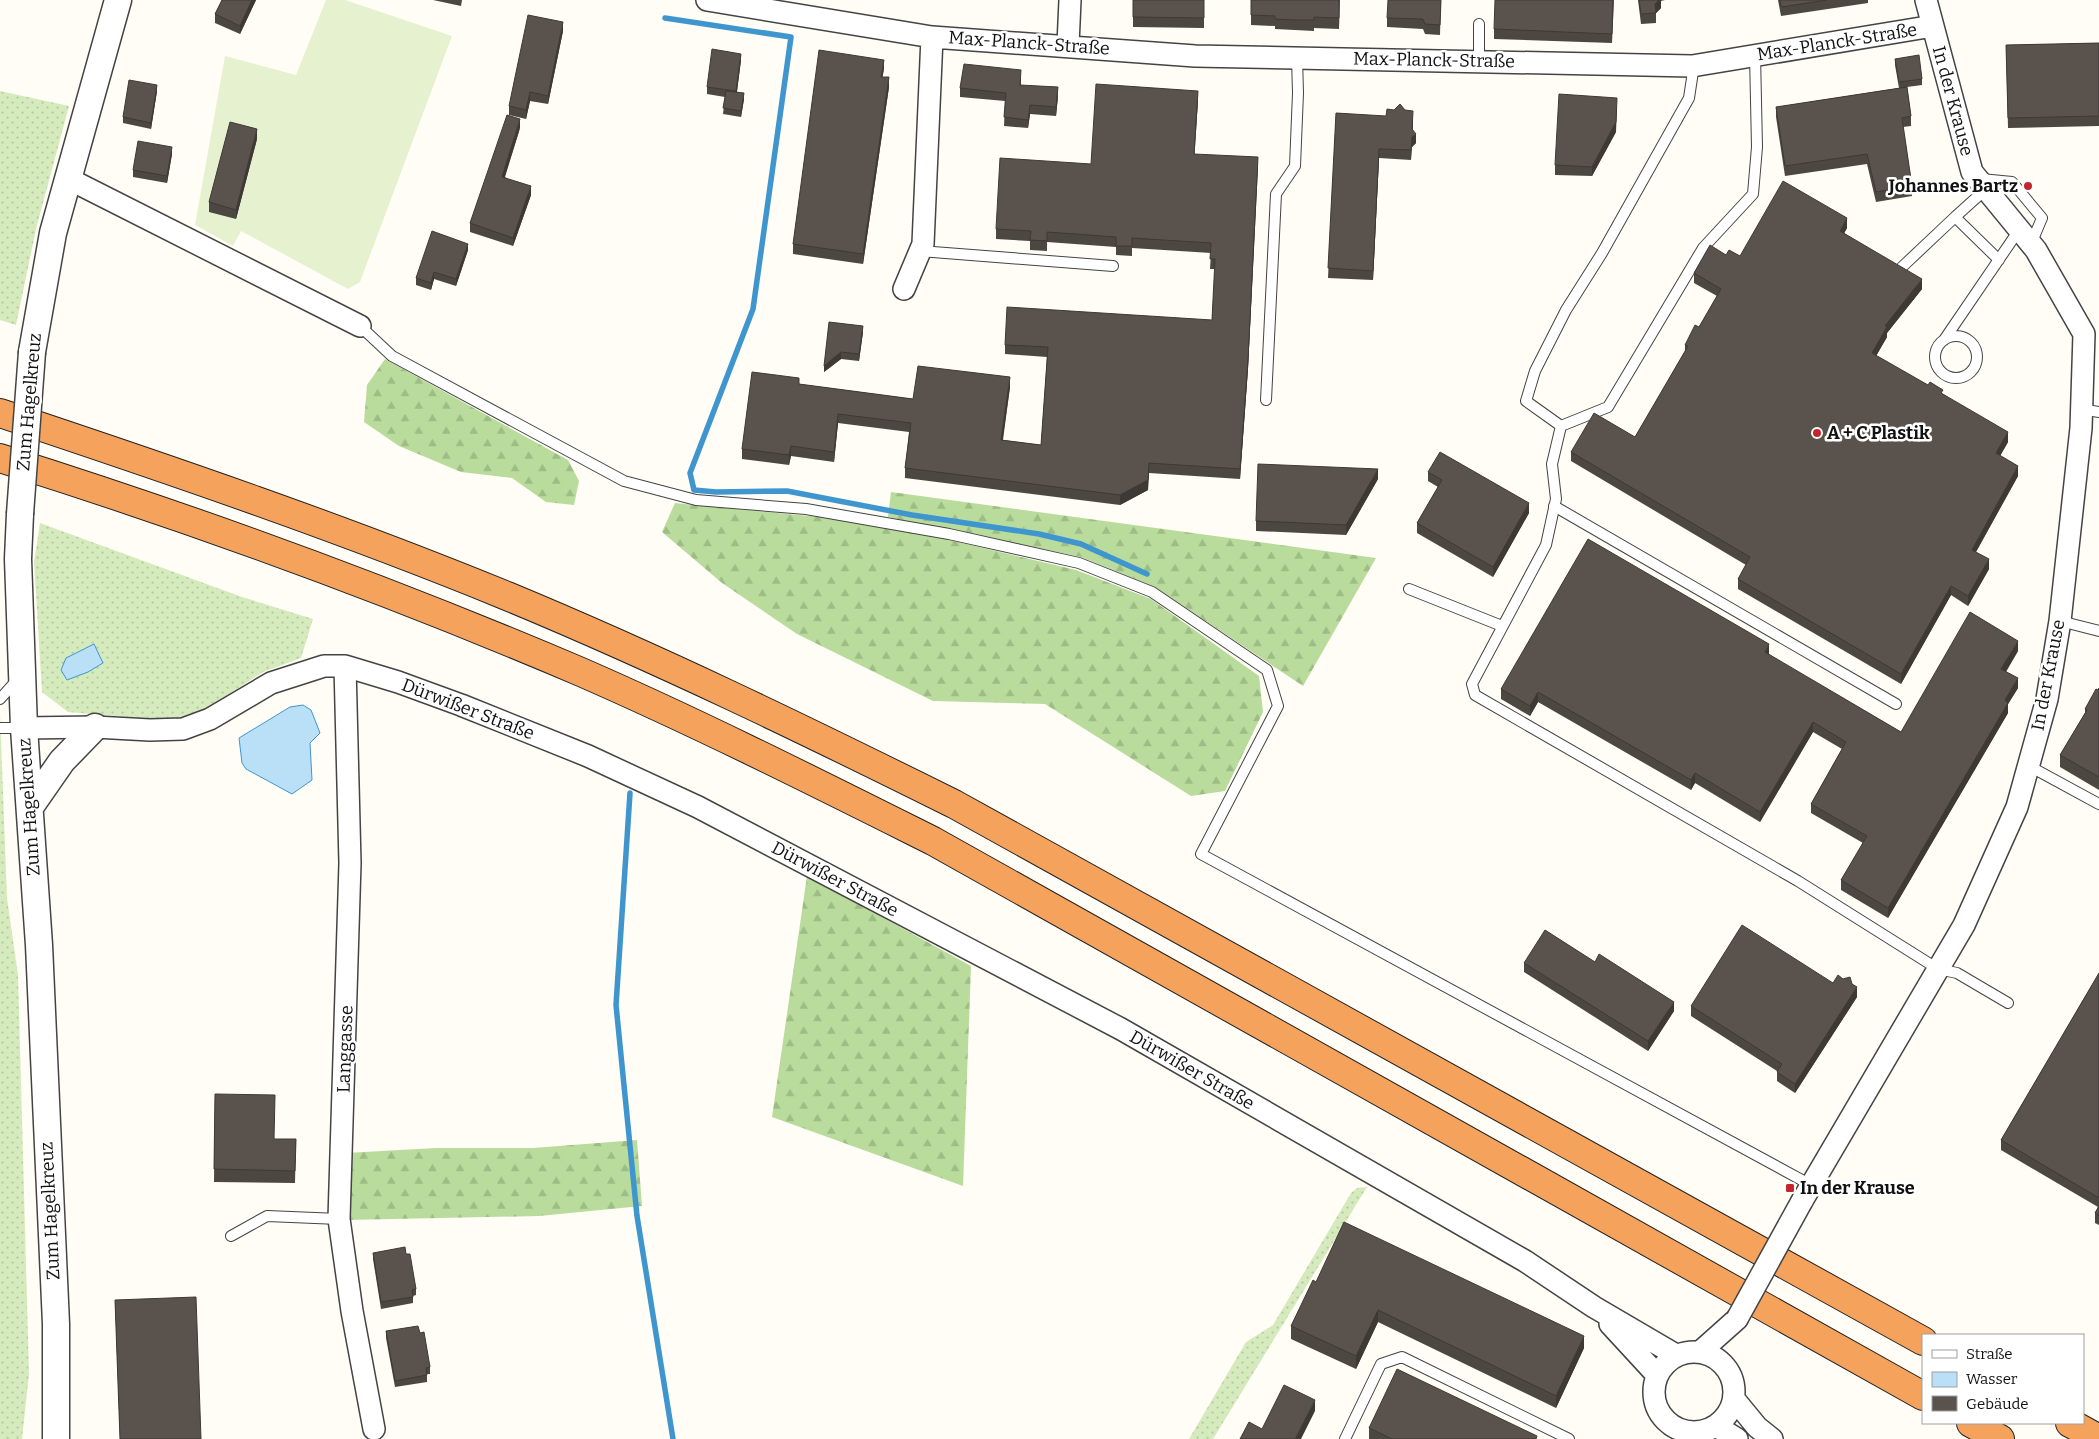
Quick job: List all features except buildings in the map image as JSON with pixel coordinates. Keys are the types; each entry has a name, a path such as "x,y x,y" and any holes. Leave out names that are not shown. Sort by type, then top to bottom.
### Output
{"highway":[{"path":"0,413 282,508 398,553 600,636 712,686 827,741 954,804 1922,1340"},
{"path":"0,458 267,547 488,633 688,721 790,770 933,841 1922,1395"},
{"path":"1973,1424 2000,1439"},
{"path":"2072,1424 2099,1439"}],"street":[{"name":"Zum Hagelkreuz","path":"56,1439 55,1296 39,945 30,807 12,728 22,673 18,559 32,352 52,233 118,0"},
{"name":"Max-Planck-Straße","path":"707,0 932,37 1068,45 1195,56 1694,65 1933,26"},
{"path":"1068,45 1070,0"},
{"name":"In der Krause","path":"1717,1351 1737,1319 1806,1193 1964,925 2017,807 2047,699 2060,621 2090,411 2084,334 2025,237 1972,172 1926,0"},
{"name":"Max-Planck-Straße","path":"904,289 923,244 932,37"},
{"path":"67,178 360,326"},
{"name":"Dürwißer Straße","path":"12,728 95,727 183,730 210,719 271,683 324,666 345,666 398,682 470,709 588,756 698,807 1121,1029 1525,1261 1594,1307 1676,1355"},
{"name":"Langgasse","path":"345,666 350,863 338,1219 352,1311 374,1429"},
{"path":"30,807 62,761 95,727"},
{"name":"Dürwißer Straße","path":"1594,1307 1657,1375"},
{"path":"1717,1351 1730,1374 1734,1386 1734,1399 1725,1419 1716,1426 1700,1433 1682,1431 1667,1423 1656,1409 1653,1392 1657,1375 1665,1363 1676,1355 1688,1352 1717,1351"},
{"path":"1734,1399 1757,1427 1772,1439"},
{"path":"1716,1426 1737,1439"}],"lane":[{"path":"1479,24 1479,61"},
{"path":"1561,426 1608,407 1703,248 1753,194 1758,147 1754,55"},
{"path":"1266,400 1276,194 1295,166 1298,92 1297,58"},
{"path":"1561,426 1526,401 1535,371 1566,310 1602,252 1689,98 1694,65"},
{"path":"1902,267 1955,217 1982,184"},
{"path":"1955,217 1999,260"},
{"path":"1944,340 1957,336 1964,337 1975,346 1977,352 1976,366 1967,376 1960,378 1946,376 1937,366 1936,351 1999,260 2025,237"},
{"path":"920,251 1114,266"},
{"path":"360,326 392,356 624,481 696,500 806,509 949,534 1079,563 1152,592 1267,670 1278,706 1201,854 1806,1193"},
{"path":"1561,426 1552,464 1556,499 1546,545 1472,684 1475,695 1798,881 1938,969 1957,973 2008,1003"},
{"path":"1554,506 1896,704"},
{"path":"1409,589 1502,626"},
{"path":"2060,621 2099,631"},
{"path":"0,699 8,692 22,673"},
{"path":"2029,766 2099,804"},
{"path":"231,1236 267,1216 338,1219"},
{"path":"1345,1439 1381,1364 1402,1357 1569,1439"}],"green space":[{"path":"326,0 345,0 452,36 360,282 348,289 241,231 233,246 195,225 225,56 296,75"},
{"path":"0,91 69,106 36,229 16,325 0,320"},
{"path":"385,359 568,460 579,481 574,505 546,502 512,478 461,472 399,446 364,422 367,385"},
{"path":"891,492 1376,558 1303,686 1155,587 1081,557 888,517"},
{"path":"675,503 841,519 950,540 1076,570 1151,599 1259,676 1263,712 1225,791 1191,796 1045,704 933,701 797,634 722,583 662,532"},
{"path":"40,523 242,597 313,619 301,658 263,672 204,710 179,718 152,719 68,712 42,692 34,562"},
{"path":"0,714 7,898 18,975 29,1374 22,1439 0,1439"},
{"path":"807,876 971,966 963,1186 772,1117"},
{"path":"637,1140 642,1206 539,1216 346,1220 346,1153 436,1148 533,1148"},
{"path":"1367,1187 1213,1439 1189,1439 1246,1342 1273,1325 1351,1193 1357,1188"}],"water":[{"path":"94,644 103,663 88,672 67,680 61,670 66,658"},
{"path":"303,705 311,710 320,733 310,743 312,780 292,794 246,769 242,763 239,738 290,707"}],"waterway":[{"path":"665,18 791,37 753,309 690,473 694,490 716,492 787,491 912,515 1039,534 1081,544 1147,574"},
{"path":"630,793 616,1005 637,1216 673,1439"}],"place":[{"name":"Johannes Bartz","path":"2028,186"},
{"name":"A + C Plastik","path":"1817,433"},
{"name":"In der Krause","path":"1790,1188"}]}
